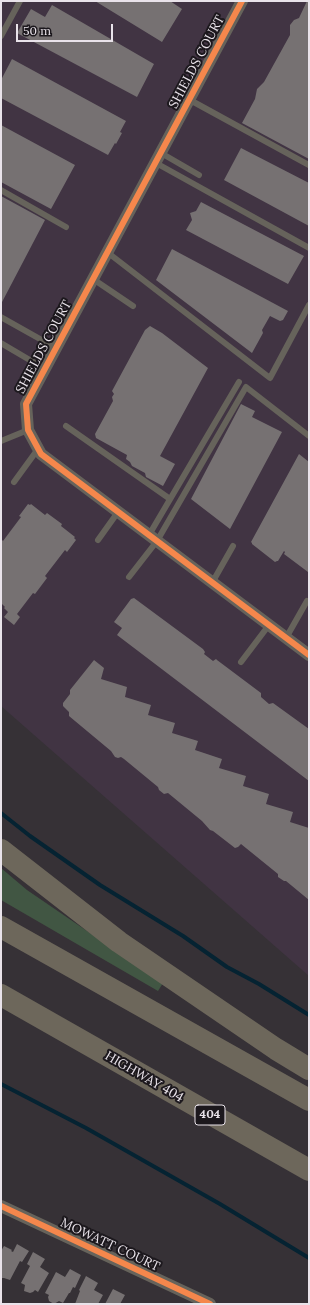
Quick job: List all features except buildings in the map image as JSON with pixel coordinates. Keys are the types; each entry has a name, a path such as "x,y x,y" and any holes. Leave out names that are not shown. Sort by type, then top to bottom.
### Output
{"highway":[{"path":"1,850 119,942 276,1049 309,1069"},
{"path":"1,927 309,1100"},
{"name":"HIGHWAY 404","path":"1,995 309,1170"}],"street":[{"name":"SHIELDS COURT","path":"242,1 26,404 28,430 41,454 309,655"},
{"name":"MOWATT COURT","path":"1,1206 210,1304"}],"lane":[{"path":"1,36 20,1"},
{"path":"190,100 309,166"},
{"path":"158,158 199,175"},
{"path":"158,158 309,248"},
{"path":"1,190 66,227"},
{"path":"107,252 270,378 309,305"},
{"path":"93,279 133,306"},
{"path":"1,317 56,348"},
{"path":"1,343 45,369"},
{"path":"153,538 170,499 239,382"},
{"path":"129,576 246,388 309,436"},
{"path":"66,426 170,499"},
{"path":"1,441 28,430"},
{"path":"14,482 38,449"},
{"path":"98,540 118,512"},
{"path":"212,583 233,546"},
{"path":"286,638 306,601"},
{"path":"241,662 269,625"}],"shaded area":[{"path":"1,1 309,1 309,976 1,706"}],"green space":[{"path":"1,868 27,890 163,983 158,991 1,900"}],"waterway":[{"path":"1,813 30,836 100,885 183,936 227,967 259,984 309,1015"},
{"path":"1,1084 86,1128 220,1204 309,1258"}],"cycle path":[{"path":"242,1 26,404 28,430 41,454 309,655"},
{"path":"1,1206 210,1304"}]}
